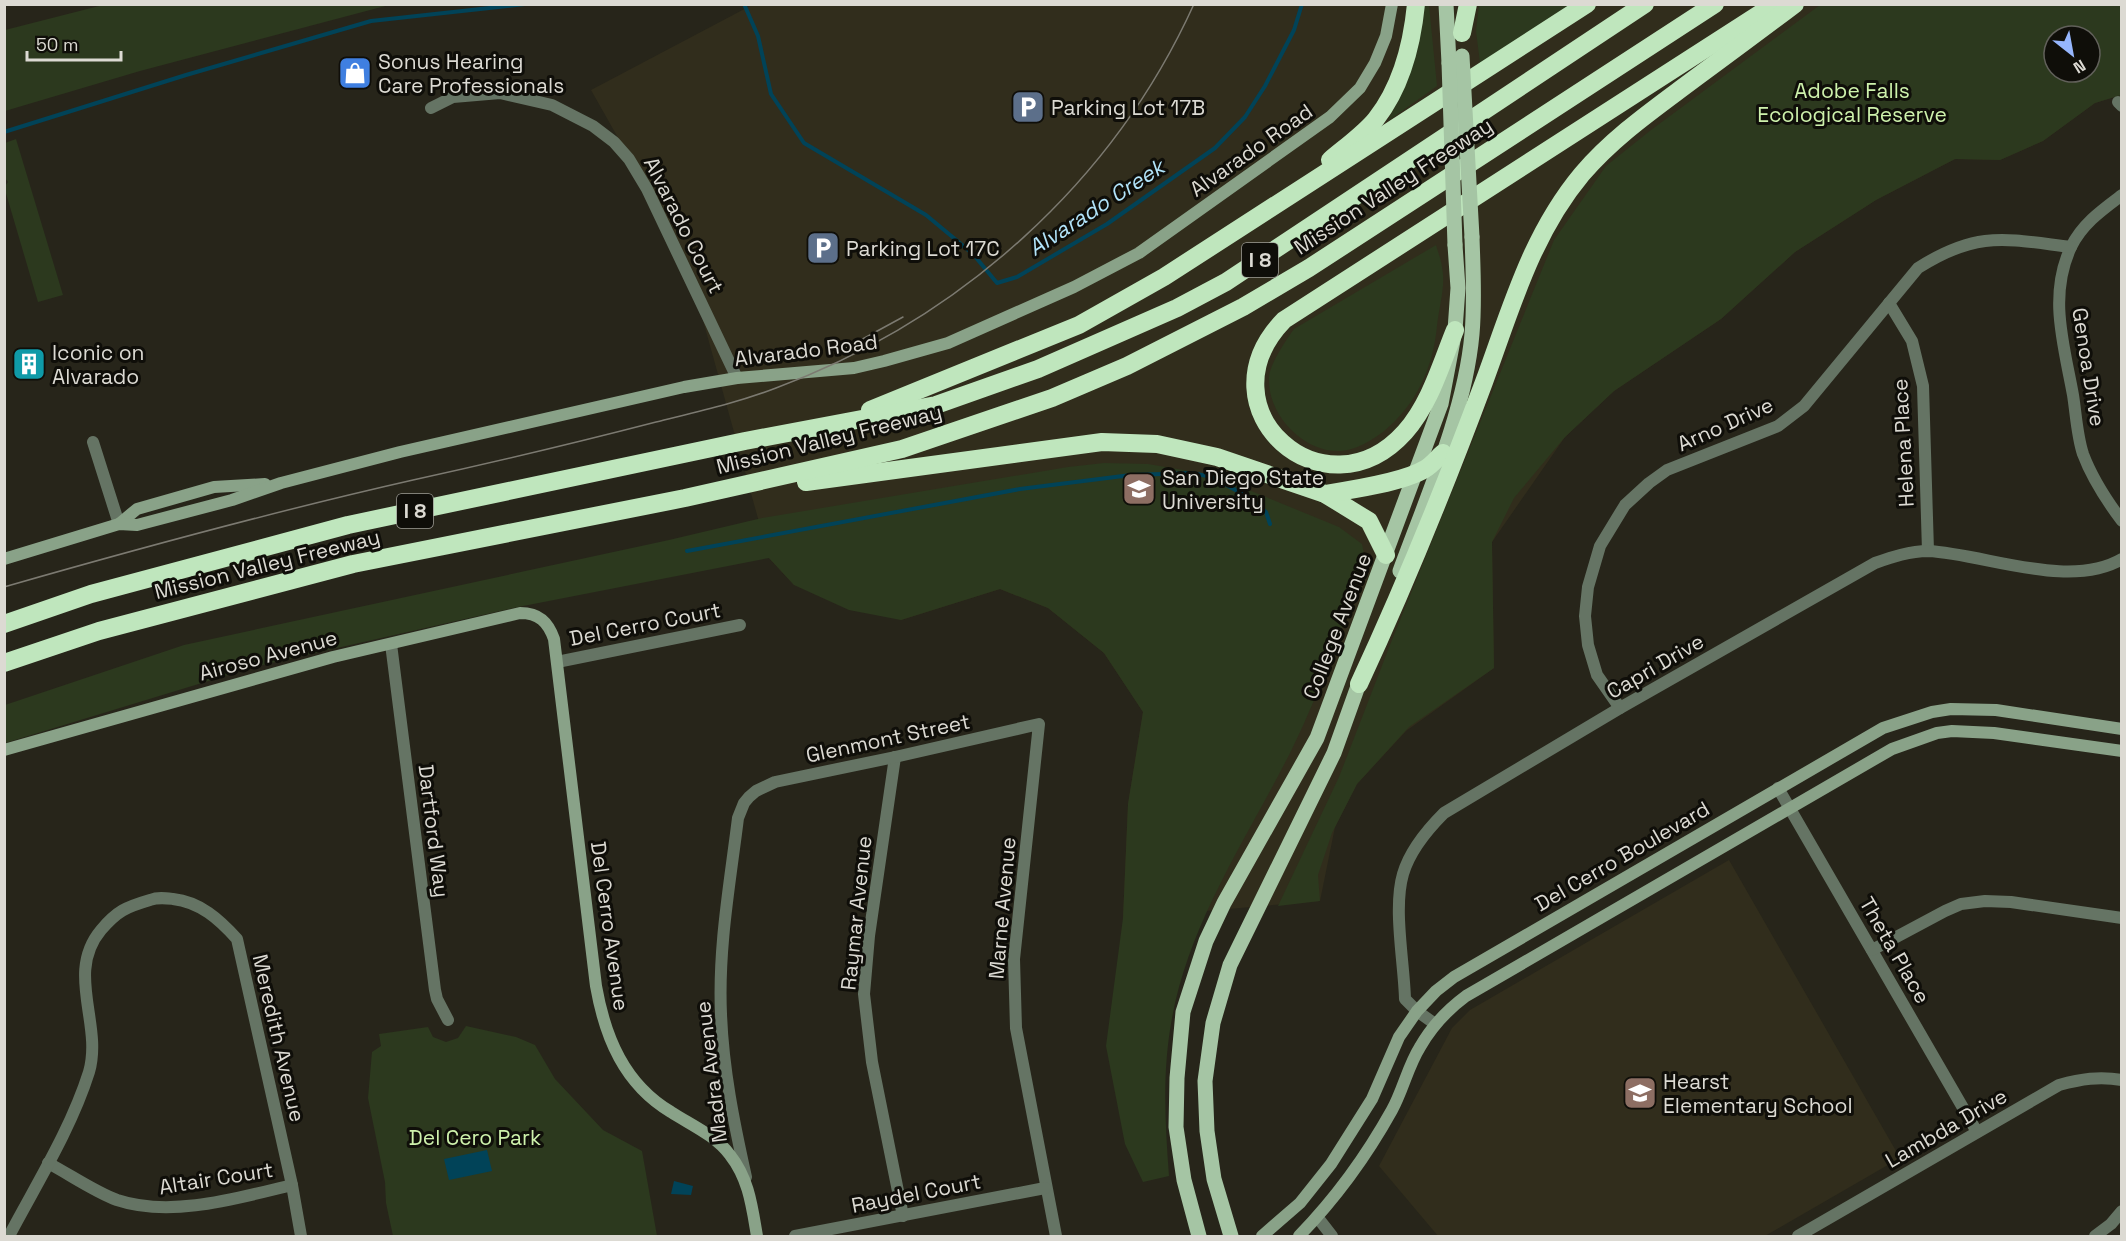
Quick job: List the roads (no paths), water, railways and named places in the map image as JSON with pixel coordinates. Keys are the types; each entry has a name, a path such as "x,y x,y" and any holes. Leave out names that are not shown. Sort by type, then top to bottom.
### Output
{"highway":[{"path":"1250,223 1333,158 1376,119 1401,76 1414,26 1416,4"},
{"path":"1462,33 1468,4"},
{"path":"833,425 1079,325 1164,277 1250,223 1587,4"},
{"name":"Mission Valley Freeway","path":"4,624 91,594 348,525 745,441 936,405 1038,369 1187,303 1226,282 1645,4"},
{"name":"Mission Valley Freeway","path":"4,663 99,631 353,564 685,498 902,449 1052,398 1152,355 1243,307 1310,268 1715,4"},
{"path":"1455,330 1417,417 1395,443 1368,460 1346,465 1328,465 1311,460 1282,443 1264,421 1256,399 1255,375 1267,340 1284,320 1775,4"},
{"path":"1359,684 1405,585 1526,268 1540,235 1559,204 1596,158 1631,127 1795,4"},
{"path":"685,498 1102,442 1156,444 1217,457 1325,494 1369,522 1386,555"},
{"path":"1325,494 1354,490 1414,475 1427,468 1443,453"}],"main road":[{"name":"College Avenue","path":"1232,1236 1214,1179 1207,1131 1205,1081 1213,1023 1230,965 1334,753 1443,453 1461,397 1472,336 1474,296 1472,237 1456,59 1446,4"},
{"name":"College Avenue","path":"1200,1236 1184,1180 1176,1127 1177,1078 1183,1012 1206,941 1224,903 1317,738 1441,404 1455,330 1458,288 1455,245 1456,59 1462,33 1462,4"}],"street":[{"name":"Alvarado Road","path":"4,559 119,524 137,525 232,500 281,483 411,450 684,387 737,378 854,368 948,343 1074,287 1139,253 1330,117 1351,99 1368,76 1382,50 1392,4"},
{"name":"Alvarado Court","path":"431,108 453,97 500,93 552,105 593,126 614,142 629,159 647,189 737,378"},
{"name":"Genoa Drive","path":"2121,195 2097,214 2082,230 2071,247 2061,276 2058,309 2083,453 2105,498 2121,521"},
{"name":"Arno Drive","path":"1620,708 1597,675 1588,645 1585,616 1588,587 1599,546 1625,505 1648,483 1667,470 1778,426 1804,405 1918,268 1941,254 1963,245 1985,240 2019,240 2071,247"},
{"name":"Helena Place","path":"1889,303 1912,341 1923,386 1928,551"},
{"path":"93,442 119,524"},
{"name":"Capri Drive","path":"1435,1024 1417,1011 1406,999 1399,903 1403,873 1424,833 1444,813 1620,708 1875,563 1899,554 1928,551 2068,572 2109,567 2121,559"},
{"name":"Airoso Avenue","path":"4,750 312,663 520,613 529,613 543,619"},
{"name":"Del Cerro Avenue","path":"543,619 554,639 596,986 600,1010 611,1045 630,1075 654,1100 705,1133 729,1153 747,1184"},
{"name":"Del Cerro Court","path":"557,662 740,625"},
{"name":"Dartford Way","path":"391,644 435,990 448,1020"},
{"name":"Del Cerro Boulevard","path":"1262,1236 1300,1203 1331,1164 1372,1099 1399,1037 1417,1011 1436,991 1454,977 1883,728 1932,711 1951,709 1996,710 2121,729"},
{"name":"Glenmont Street","path":"748,797 775,782 1039,724"},
{"name":"Marne Avenue","path":"1039,724 1014,959 1016,1028 1056,1236"},
{"name":"Del Cerro Boulevard","path":"1299,1236 1318,1218 1349,1177 1392,1109 1419,1047 1435,1024 1450,1008 1466,996 1892,749 1937,733 1952,731 1994,733 2121,752"},
{"name":"Raymar Avenue","path":"895,757 869,936 864,994 872,1062 903,1216"},
{"name":"Theta Place","path":"1778,788 1977,1132"},
{"name":"Madra Avenue","path":"748,797 738,818 723,936 722,1030 729,1095 757,1236"},
{"name":"Meredith Avenue","path":"48,1163 81,1097 90,1068 92,1036 84,979 85,965 93,941 115,914 129,906 157,897 180,900 198,906 219,920 237,939 292,1185 301,1236"},
{"path":"1872,950 1945,910 1961,904 1985,901 2011,902 2121,918"},
{"name":"Lambda Drive","path":"1798,1236 2059,1085 2082,1078 2105,1077 2121,1080"},
{"path":"9,1236 48,1163"},
{"name":"Altair Court","path":"48,1163 116,1199 153,1208 183,1207 292,1185"},
{"name":"Raydel Court","path":"795,1236 1045,1188"},
{"path":"2095,1236 2111,1224 2121,1211"},
{"path":"1318,1218 1332,1236"}],"water":[{"path":"487,1150 492,1171 449,1180 444,1159"},
{"path":"674,1181 693,1186 691,1195 671,1194"}],"waterway":[{"name":"Alvarado Creek","path":"4,132 186,75 371,21 525,4"},
{"name":"Alvarado Creek","path":"744,4 758,36 771,94 804,143 926,215 973,254 997,283 1017,277 1107,224 1215,148 1245,117 1265,86 1294,30 1302,4"},
{"path":"687,551 1020,489 1131,475 1192,473 1212,477 1248,497 1266,512 1270,524"}],"tram line":[{"path":"4,587 259,517 716,407 776,388 843,359 907,324 967,284 1023,238 1074,186 1120,130 1160,69 1194,4"},
{"path":"835,354 903,317"}],"place":[{"name":"Sonus Hearing Care Professionals","path":"355,73"},
{"name":"Parking Lot 17B","path":"1028,107"},
{"name":"Parking Lot 17C","path":"823,248"},
{"name":"Iconic on Alvarado","path":"29,364"},
{"name":"San Diego State University","path":"1139,489"},
{"name":"Hearst Elementary School","path":"1640,1093"}],"park label":[{"name":"Adobe Falls Ecological Reserve","path":"1852,102"},
{"name":"Del Cero Park","path":"475,1137"}]}
